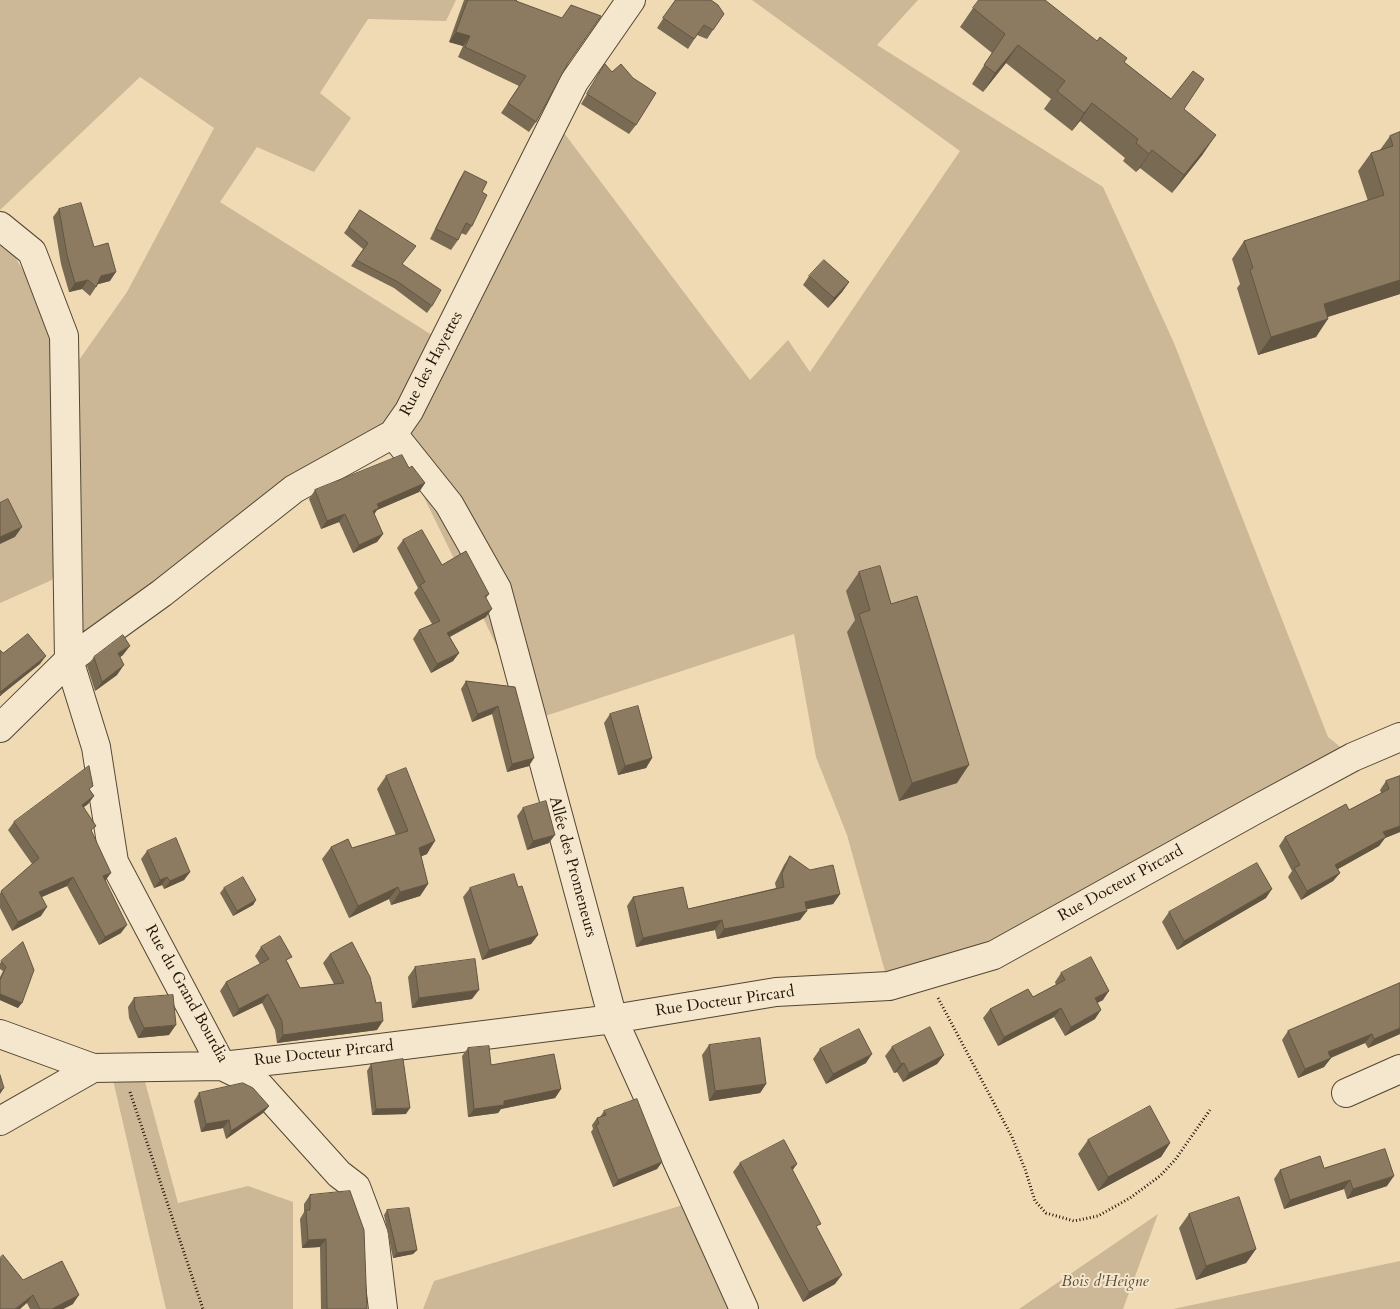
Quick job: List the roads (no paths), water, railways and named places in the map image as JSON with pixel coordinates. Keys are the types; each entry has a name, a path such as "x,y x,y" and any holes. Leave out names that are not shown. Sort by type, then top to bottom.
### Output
{"street":[{"name":"Rue des Hayettes","path":"0,728 69,660 162,593 294,489 392,434 409,411 574,82 631,0"},
{"name":"Rue du Grand Bourdia","path":"0,226 32,252 64,336 69,660 96,747 114,862 222,1066 257,1083 339,1174 356,1187 374,1236 383,1309"},
{"name":"Allée des Promeneurs","path":"392,434 449,504 496,589 613,1019 744,1309"},
{"name":"Rue Docteur Pircard","path":"0,1034 93,1068 222,1066 613,1019 776,992 889,986 994,955 1255,810 1352,758 1400,737"},
{"path":"0,1121 93,1068"},
{"path":"1346,1093 1400,1069"}],"park label":[{"name":"Bois d'Heigne","path":"1105,1282"}]}
